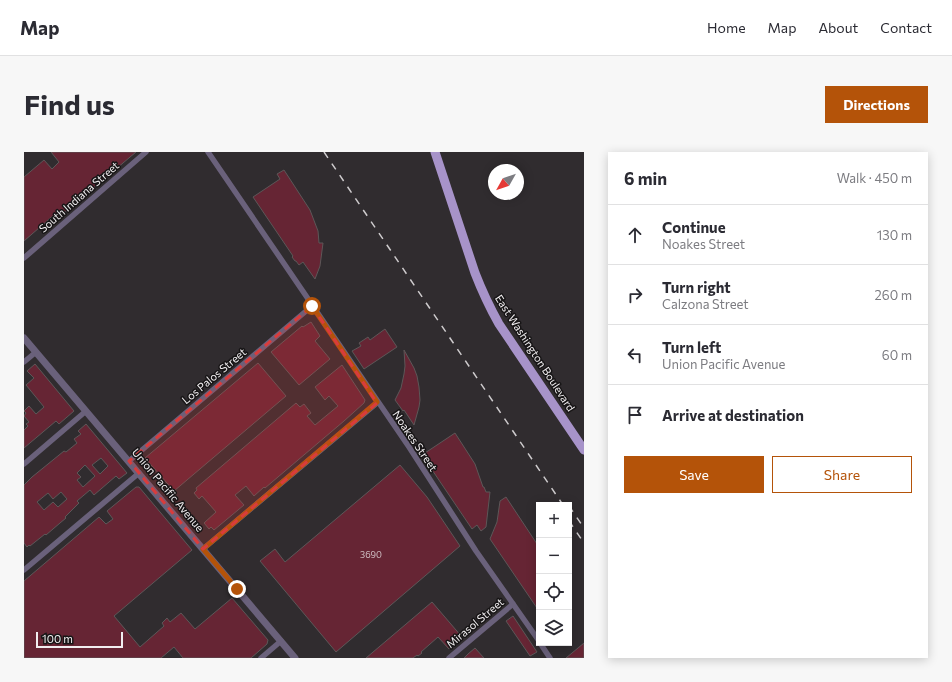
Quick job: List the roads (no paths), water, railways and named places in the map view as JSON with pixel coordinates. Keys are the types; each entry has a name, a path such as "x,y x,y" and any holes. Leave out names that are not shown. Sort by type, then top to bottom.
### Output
{"main road":[{"name":"East Washington Boulevard","path":"435,152 475,274 489,306 499,324 584,450"}],"street":[{"name":"South Indiana Street","path":"24,258 146,152"},
{"name":"Noakes Street","path":"208,152 476,551 536,636"},
{"name":"Los Palos Street","path":"129,461 312,306"},
{"name":"Union Pacific Avenue","path":"24,338 295,658"},
{"path":"24,362 36,352"},
{"path":"203,549 377,402"},
{"path":"24,464 86,411"},
{"path":"24,570 138,473"},
{"name":"Mirasol Street","path":"449,658 513,604"},
{"path":"261,658 281,641"},
{"name":"Noakes Street","path":"542,646 550,658"}],"railway":[{"path":"324,152 561,502"},
{"path":"572,510 584,528"},
{"path":"572,525 584,543"}]}
